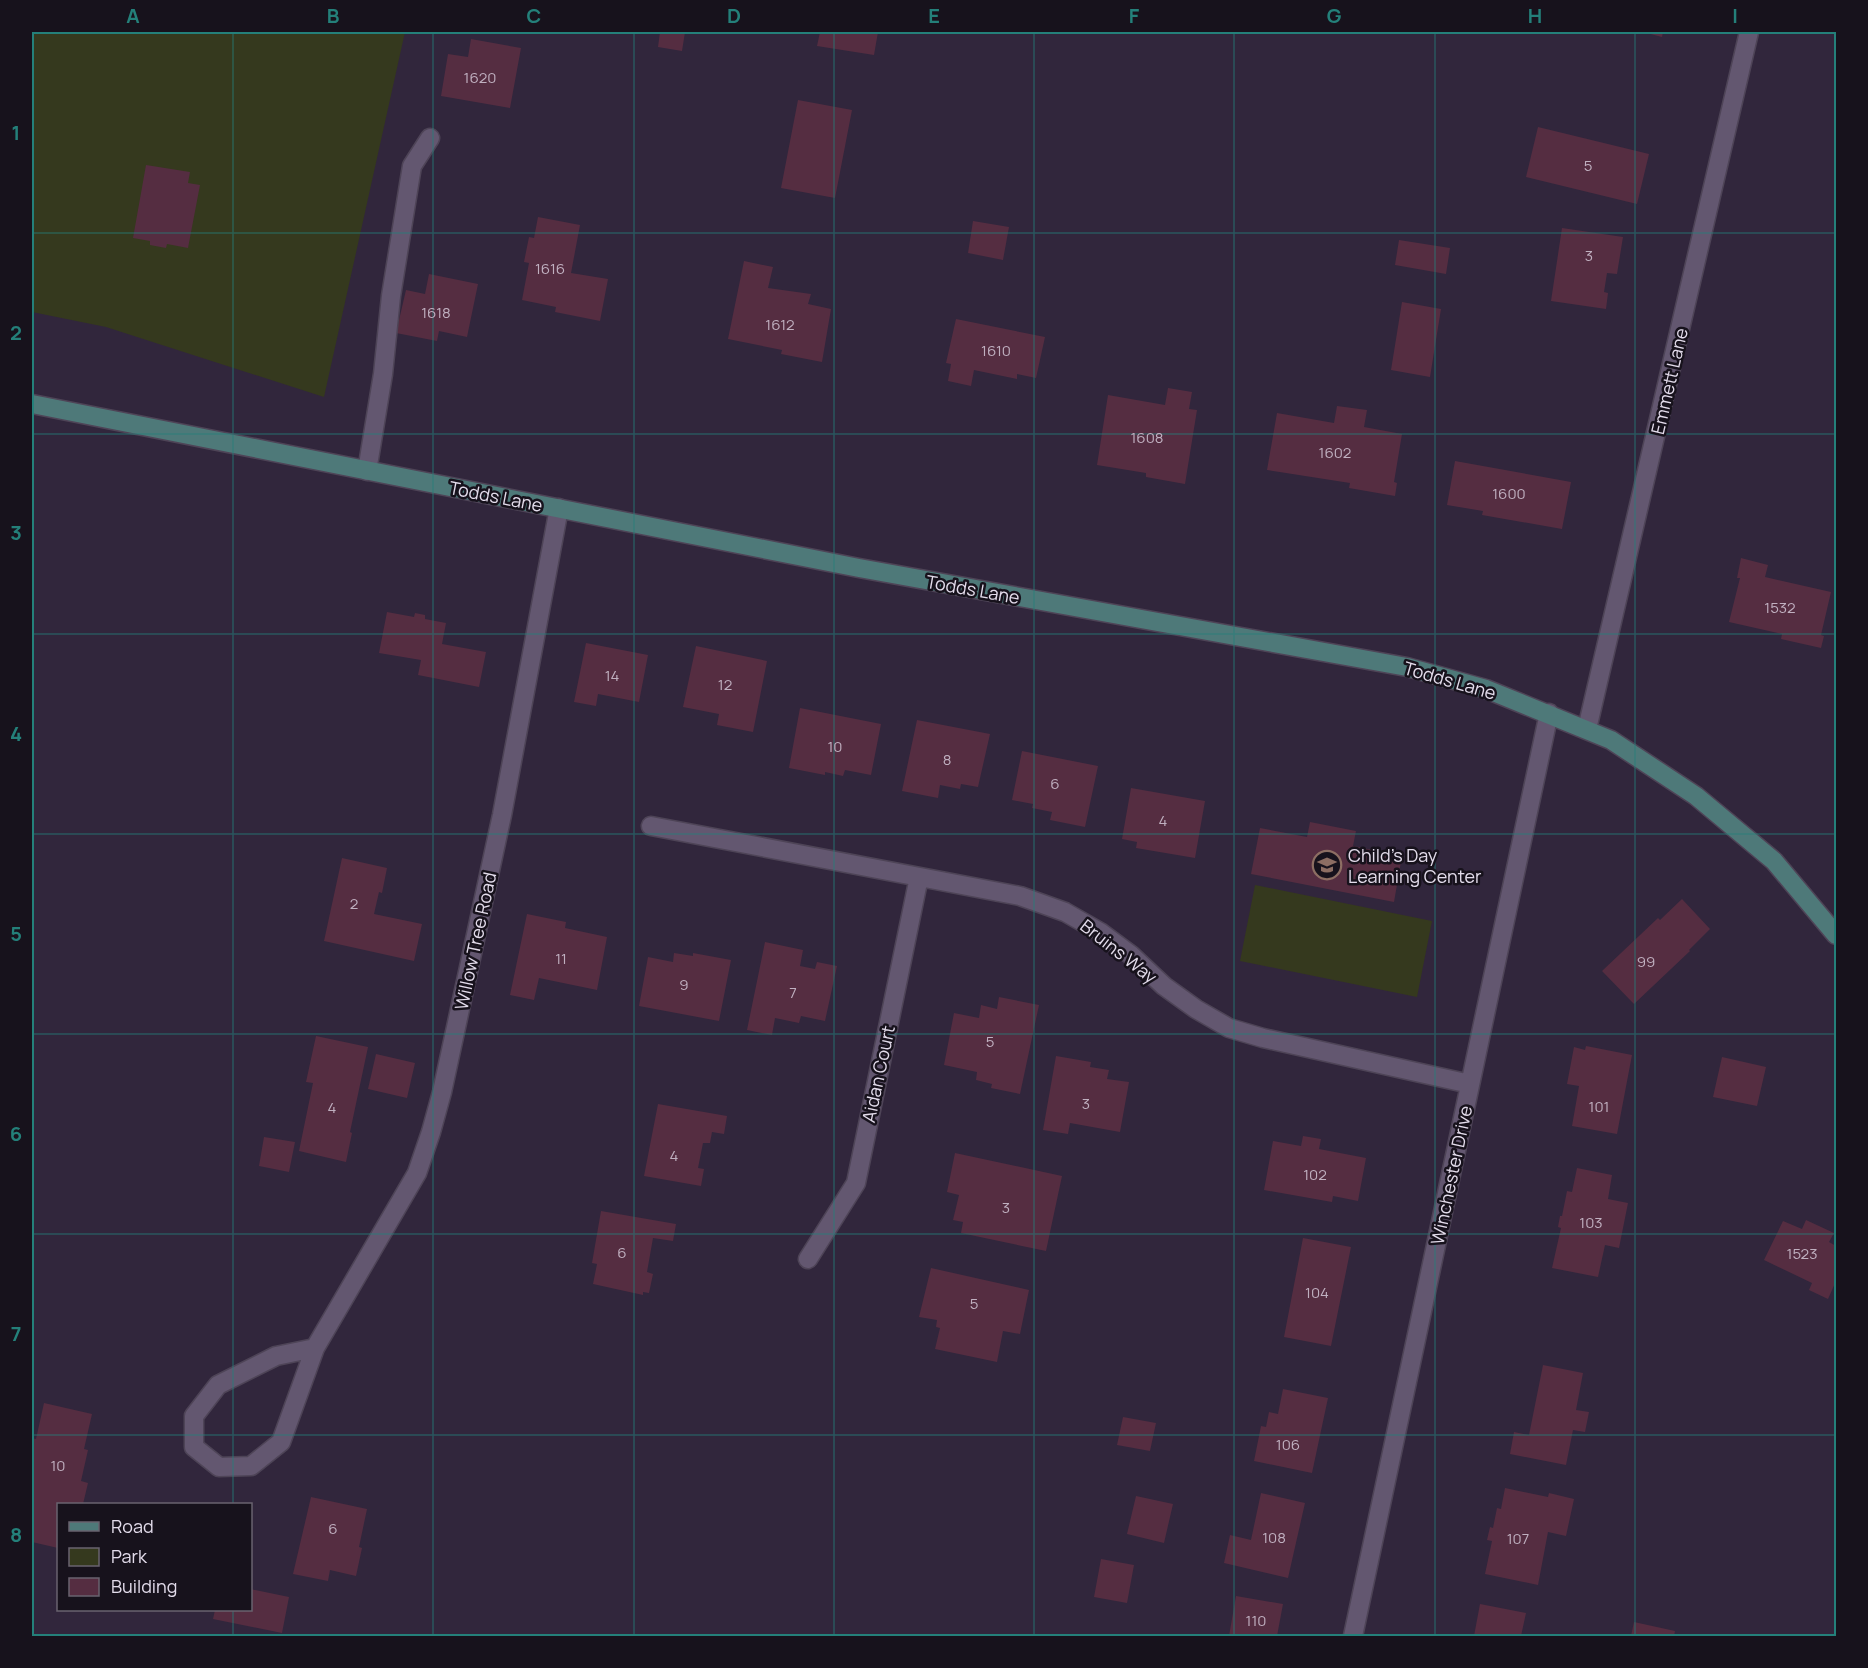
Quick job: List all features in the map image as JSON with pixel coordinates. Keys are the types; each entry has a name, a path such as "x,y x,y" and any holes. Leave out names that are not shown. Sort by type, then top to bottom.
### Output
{"main road":[{"name":"Todds Lane","path":"32,404 859,568 1407,667 1486,689 1611,740 1696,796 1774,861 1836,935"}],"street":[{"name":"Emmett Lane","path":"1587,729 1749,32"},
{"path":"367,471 383,374 391,296 412,166 430,138"},
{"name":"Willow Tree Road","path":"315,1348 276,1356 218,1385 194,1416 194,1447 219,1467 250,1466 281,1442 315,1348 417,1173 439,1102 502,815 559,508"},
{"name":"Winchester Drive","path":"1353,1636 1548,713"},
{"name":"Bruins Way","path":"651,826 1020,896 1065,912 1100,932 1131,955 1164,986 1196,1009 1229,1028 1263,1038 1470,1084"},
{"name":"Aidan Court","path":"808,1259 856,1183 919,878"}],"green space":[{"path":"32,32 405,32 324,397 106,327 32,312"},
{"path":"1255,885 1432,921 1417,997 1240,961"}],"building":[{"path":"660,32 685,32 682,51 658,47"},
{"path":"820,32 878,32 874,55 817,46"},
{"path":"1643,32 1663,32 1662,37"},
{"path":"471,39 521,48 510,108 441,96 448,54 468,57"},
{"path":"798,100 852,110 835,198 781,188"},
{"path":"1538,127 1649,154 1637,204 1526,177"},
{"path":"146,165 190,172 188,183 200,185 188,248 167,244 166,248 150,245 150,241 133,238"},
{"path":"538,217 580,225 571,273 608,279 600,321 555,312 556,307 522,300 529,263 524,262 529,237 534,238"},
{"path":"973,221 1009,227 1003,260 968,253"},
{"path":"1562,228 1623,237 1617,274 1607,273 1604,292 1608,293 1606,309 1551,301"},
{"path":"1399,240 1450,248 1446,274 1395,265"},
{"path":"744,261 773,267 768,288 811,294 808,304 831,309 822,362 781,354 782,350 728,339"},
{"path":"429,274 478,284 467,337 439,331 437,341 396,333 406,290 425,294"},
{"path":"1402,302 1441,309 1430,377 1391,370"},
{"path":"956,319 1045,337 1036,378 1017,374 1017,379 974,370 971,386 948,381 951,364 946,363"},
{"path":"1168,388 1192,392 1189,409 1197,410 1185,484 1146,477 1146,473 1097,465 1108,395 1165,405"},
{"path":"1337,406 1367,410 1364,427 1402,434 1394,482 1397,483 1395,496 1349,488 1350,483 1267,470 1277,413 1334,423"},
{"path":"1455,461 1571,482 1562,529 1482,515 1483,511 1447,505"},
{"path":"1741,558 1768,565 1765,577 1831,592 1821,635 1824,636 1821,648 1781,639 1782,634 1729,622 1740,578 1737,578"},
{"path":"387,612 414,617 415,613 425,615 425,619 446,623 442,644 486,652 479,687 418,675 421,660 379,653"},
{"path":"586,643 648,655 639,702 598,694 596,706 574,702"},
{"path":"696,646 767,661 753,732 717,725 719,714 683,707"},
{"path":"800,708 881,724 871,775 845,770 843,776 825,772 825,775 789,768"},
{"path":"917,720 990,734 978,787 961,784 960,789 940,785 938,798 902,791"},
{"path":"1022,751 1098,766 1085,827 1050,820 1052,812 1032,808 1033,804 1012,800"},
{"path":"1131,788 1205,801 1195,858 1136,848 1137,842 1122,839"},
{"name":"Child's Day Learning Center","path":"1310,822 1356,831 1353,846 1402,856 1394,902 1251,874 1260,828 1307,837"},
{"path":"342,858 387,868 382,893 379,892 374,914 422,924 414,961 324,941"},
{"path":"1682,899 1710,929 1634,1004 1602,971 1658,918 1660,920"},
{"path":"527,914 566,922 565,928 607,937 597,990 539,978 534,1000 510,995"},
{"path":"765,942 803,950 800,966 815,969 817,962 837,966 825,1021 801,1016 799,1023 775,1018 772,1035 747,1030"},
{"path":"674,953 693,956 693,953 731,960 719,1021 639,1006 648,957 673,962"},
{"path":"999,997 1039,1005 1020,1094 991,1088 992,1084 976,1080 977,1072 944,1065 954,1013 979,1018 981,1005 997,1009"},
{"path":"316,1036 368,1047 346,1162 299,1151 313,1083 306,1082"},
{"path":"1586,1046 1632,1055 1617,1134 1572,1126 1579,1086 1567,1084 1574,1047 1585,1050"},
{"path":"376,1054 415,1063 407,1098 368,1089"},
{"path":"1056,1056 1091,1062 1090,1067 1109,1070 1107,1079 1129,1082 1120,1132 1070,1123 1068,1134 1043,1130"},
{"path":"1722,1057 1766,1067 1757,1106 1713,1097"},
{"path":"658,1104 727,1116 724,1134 712,1132 710,1143 703,1143 698,1168 704,1169 701,1186 644,1176"},
{"path":"1303,1136 1321,1139 1319,1149 1366,1158 1358,1201 1333,1196 1332,1202 1264,1190 1273,1141 1301,1146"},
{"path":"264,1137 295,1142 289,1172 259,1166"},
{"path":"955,1153 1062,1176 1046,1251 961,1233 963,1222 953,1220 959,1195 947,1192"},
{"path":"1577,1168 1612,1175 1608,1199 1628,1203 1619,1248 1605,1245 1598,1277 1552,1268 1561,1228 1558,1227 1560,1216 1562,1216 1567,1191 1572,1192"},
{"path":"601,1211 676,1224 673,1241 653,1238 647,1272 653,1274 649,1293 643,1292 643,1295 593,1284 597,1264 592,1263"},
{"path":"1806,1220 1834,1233 1829,1242 1836,1246 1836,1281 1828,1299 1809,1290 1812,1283 1764,1260 1783,1221 1802,1229"},
{"path":"1303,1238 1351,1247 1331,1346 1284,1337"},
{"path":"931,1268 1029,1290 1020,1334 1003,1331 997,1362 935,1349 940,1328 936,1327 937,1320 919,1317"},
{"path":"1543,1365 1583,1373 1576,1410 1589,1412 1585,1432 1573,1430 1566,1465 1510,1454 1514,1432 1529,1435"},
{"path":"1283,1389 1328,1398 1312,1473 1254,1461 1261,1426 1266,1427 1269,1412 1278,1414"},
{"path":"44,1403 92,1414 84,1449 88,1450 81,1481 88,1483 83,1503 57,1503 57,1548 32,1542 32,1438 36,1439"},
{"path":"1123,1417 1156,1423 1150,1451 1117,1445"},
{"path":"1505,1488 1548,1497 1549,1493 1574,1499 1566,1536 1548,1532 1538,1585 1485,1574 1492,1541 1487,1540 1490,1527 1493,1528 1497,1508 1501,1509"},
{"path":"1261,1493 1305,1503 1288,1578 1224,1563 1230,1535 1251,1540"},
{"path":"1136,1496 1173,1504 1164,1543 1127,1534"},
{"path":"311,1497 367,1509 356,1576 330,1570 328,1581 293,1574"},
{"path":"1101,1559 1134,1565 1127,1603 1094,1597"},
{"path":"252,1589 289,1597 282,1633 213,1619 215,1611 252,1611"},
{"path":"1236,1596 1283,1604 1277,1636 1229,1636"},
{"path":"1480,1604 1526,1613 1521,1636 1474,1636"},
{"path":"1634,1622 1675,1631 1674,1636 1631,1636"}],"place":[{"name":"Child's Day Learning Center","path":"1327,865"}]}
